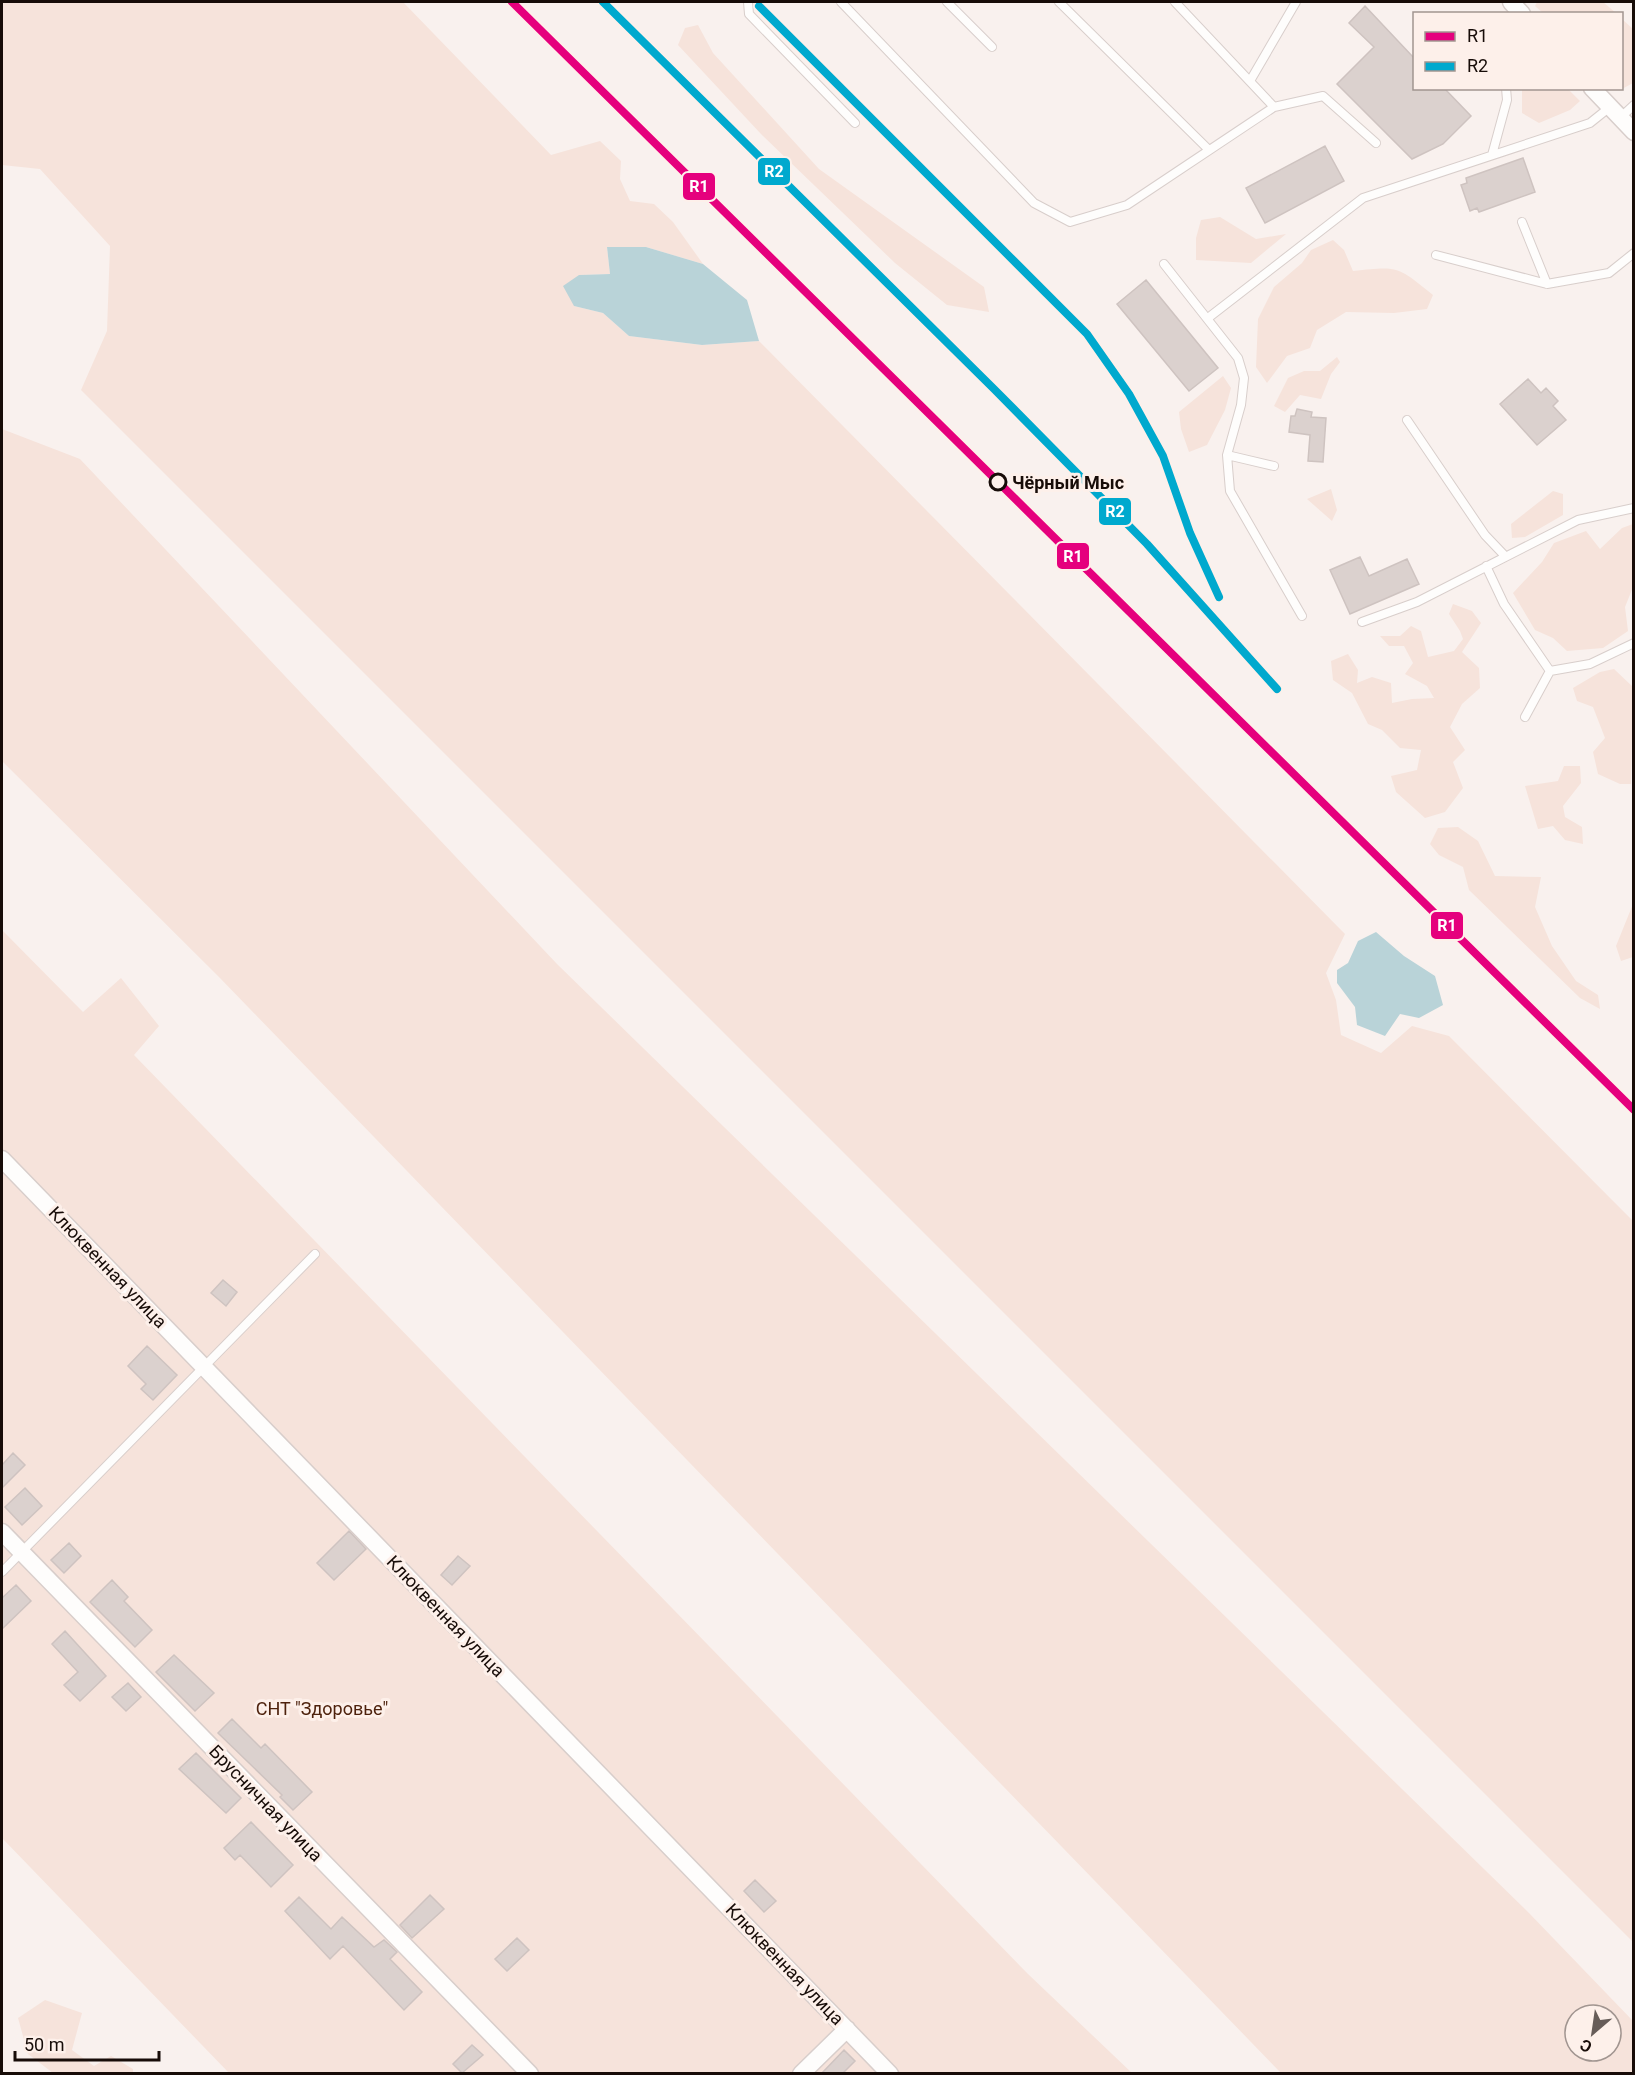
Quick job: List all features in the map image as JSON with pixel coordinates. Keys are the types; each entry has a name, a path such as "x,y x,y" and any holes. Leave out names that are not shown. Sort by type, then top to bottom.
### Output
{"street":[{"path":"1594,90 1634,132"},
{"name":"Клюквенная улица","path":"2,1159 890,2073"},
{"name":"Брусничная улица","path":"2,1532 530,2073"},
{"path":"801,2073 847,2029"}],"lane":[{"path":"748,2 748,14 855,123"},
{"path":"841,2 1034,204 1070,222 1127,205 1274,107 1323,96 1376,143"},
{"path":"947,2 992,47"},
{"path":"1059,2 1209,150"},
{"path":"1175,2 1274,107"},
{"path":"1250,81 1296,2"},
{"path":"1492,155 1507,100 1506,90"},
{"path":"1208,318 1363,198 1590,123 1634,105"},
{"path":"1522,222 1547,284"},
{"path":"1436,255 1547,284 1609,273 1634,253"},
{"path":"1164,264 1238,358 1244,378 1241,405 1227,454 1230,491 1302,616"},
{"path":"1407,420 1485,535 1505,556"},
{"path":"1227,454 1274,466"},
{"path":"1362,622 1417,602 1578,520 1634,508"},
{"path":"1486,566 1504,604 1550,671"},
{"path":"1550,671 1590,664 1634,642"},
{"path":"1525,717 1550,671"},
{"path":"2,1572 206,1368 315,1254"}],"green space":[{"path":"2,2 403,2 551,155 600,141 621,161 620,179 630,201 654,204 673,222 703,264 646,247 607,247 610,274 580,275 574,306 603,313 629,336 702,345 759,341 1345,934 1326,973 1336,1000 1341,1035 1381,1053 1412,1026 1449,1036 1633,1221 1633,1942 81,390 107,331 110,246 40,169 2,165"},
{"path":"1537,2 1603,2 1615,12 1542,12 1535,6"},
{"path":"1623,20 1634,30 1633,83 1623,88"},
{"path":"698,25 713,53 819,169 984,287 989,312 947,305 895,263 761,134 678,45 685,28"},
{"path":"1522,90 1569,90 1580,101 1570,110 1539,123 1522,113"},
{"path":"1220,217 1256,239 1286,234 1251,263 1196,260 1196,238 1201,220"},
{"path":"1333,240 1344,250 1353,271 1389,269 1397,270 1412,278 1433,295 1427,309 1394,313 1346,312 1317,330 1310,348 1287,356 1267,383 1256,367 1258,319 1274,287 1302,263 1311,250"},
{"path":"1337,357 1340,362 1331,374 1321,399 1300,395 1285,412 1274,406 1288,378 1304,371 1320,371"},
{"path":"1223,376 1231,388 1225,410 1207,445 1189,452 1181,429 1179,412"},
{"path":"2,429 80,459 557,964 1529,1913 1616,2003 1563,2003 1563,2063 1623,2063 1623,2011 1633,2021 1633,2073 1281,2073 219,977 2,761"},
{"path":"1331,489 1337,510 1332,521 1307,499"},
{"path":"1553,491 1563,494 1563,515 1525,537 1512,538 1511,524"},
{"path":"1633,524 1633,587 1625,607 1628,631 1603,648 1567,651 1553,638 1535,630 1513,593 1542,562 1554,543 1586,531 1600,549 1622,528"},
{"path":"1453,604 1472,611 1481,623 1462,652 1479,668 1480,688 1462,704 1450,727 1465,750 1453,762 1463,788 1445,812 1425,818 1396,792 1391,776 1417,770 1421,750 1400,748 1382,730 1368,724 1352,693 1333,680 1331,661 1348,654 1358,670 1357,683 1372,677 1391,683 1392,703 1434,698 1427,686 1405,674 1413,663 1404,646 1389,646 1380,636 1400,636 1411,626 1421,631 1428,657 1454,651 1463,639 1449,614"},
{"path":"1614,669 1633,687 1631,784 1620,784 1598,774 1593,752 1605,738 1593,707 1577,701 1573,688 1600,672"},
{"path":"1564,766 1580,766 1581,783 1563,806 1565,817 1582,827 1583,844 1565,840 1553,826 1538,829 1525,786 1558,781"},
{"path":"1458,827 1478,841 1495,876 1541,877 1535,907 1552,946 1576,981 1598,995 1600,1009 1580,998 1469,890 1463,867 1439,855 1430,844 1438,828"},
{"path":"1633,904 1633,957 1621,961 1616,946"},
{"name":"СНТ \"Здоровье\"","path":"2,930 83,1012 121,978 159,1026 134,1055 1028,1974 1132,2073 229,2073 2,1838"},
{"path":"45,2000 82,2013 72,2050 94,2066 111,2056 133,2069 133,2073 53,2073 28,2054 18,2018"}],"water":[{"path":"607,247 646,247 703,264 747,300 759,341 702,345 629,336 603,313 574,306 563,286 579,275 610,274"},
{"path":"1376,932 1404,956 1435,976 1443,1005 1419,1018 1400,1014 1385,1036 1357,1025 1355,1007 1337,983 1337,970 1348,963 1358,941"}],"building":[{"path":"1365,6 1413,57 1413,90 1446,90 1471,116 1443,144 1412,159 1337,84 1374,47 1349,23"},
{"path":"1325,146 1344,181 1265,223 1246,188"},
{"path":"1523,158 1535,192 1479,212 1477,208 1470,211 1461,185 1467,183 1466,178"},
{"path":"1146,280 1218,368 1189,391 1117,304"},
{"path":"1528,379 1541,393 1546,388 1558,401 1553,406 1566,420 1537,445 1500,404"},
{"path":"1297,409 1312,412 1311,417 1326,418 1323,462 1308,461 1310,435 1289,432 1291,416 1295,416"},
{"path":"1360,557 1369,576 1407,559 1419,584 1350,614 1330,570"},
{"path":"223,1280 237,1292 226,1306 211,1293"},
{"path":"147,1346 177,1375 153,1400 141,1389 146,1384 128,1366"},
{"path":"13,1453 25,1465 2,1488 2,1465"},
{"path":"25,1488 42,1506 22,1525 5,1507"},
{"path":"349,1531 366,1549 334,1580 317,1563"},
{"path":"69,1543 81,1556 64,1573 51,1560"},
{"path":"458,1556 470,1566 452,1585 441,1575"},
{"path":"112,1580 128,1597 124,1601 152,1630 135,1647 90,1602"},
{"path":"16,1585 31,1601 2,1629 2,1598"},
{"path":"65,1631 106,1676 80,1701 64,1685 78,1672 52,1644"},
{"path":"174,1655 214,1693 195,1711 156,1672"},
{"path":"128,1683 141,1697 126,1711 112,1697"},
{"path":"232,1719 261,1748 265,1744 312,1792 293,1810 280,1797 282,1795 218,1733"},
{"path":"196,1753 241,1798 226,1813 179,1769"},
{"path":"251,1822 293,1865 271,1887 240,1855 235,1860 224,1848"},
{"path":"755,1880 776,1901 764,1912 744,1891"},
{"path":"430,1895 444,1909 412,1938 400,1925"},
{"path":"299,1897 331,1929 342,1917 374,1947 384,1940 397,1952 390,1959 422,1992 404,2010 343,1946 330,1959 285,1911"},
{"path":"517,1938 529,1950 507,1971 495,1959"},
{"path":"472,2045 483,2055 462,2073 453,2064"},
{"path":"844,2050 855,2061 843,2073 822,2073"}],"transit line":[{"name":"R1","path":"512,2 1634,1110"},
{"name":"R2","path":"603,2 994,389 1147,544 1277,689"},
{"name":"R2","path":"759,6 1087,334 1129,394 1163,456 1190,533 1219,597"}],"place":[{"name":"Чёрный Мыс","path":"998,482"}]}
